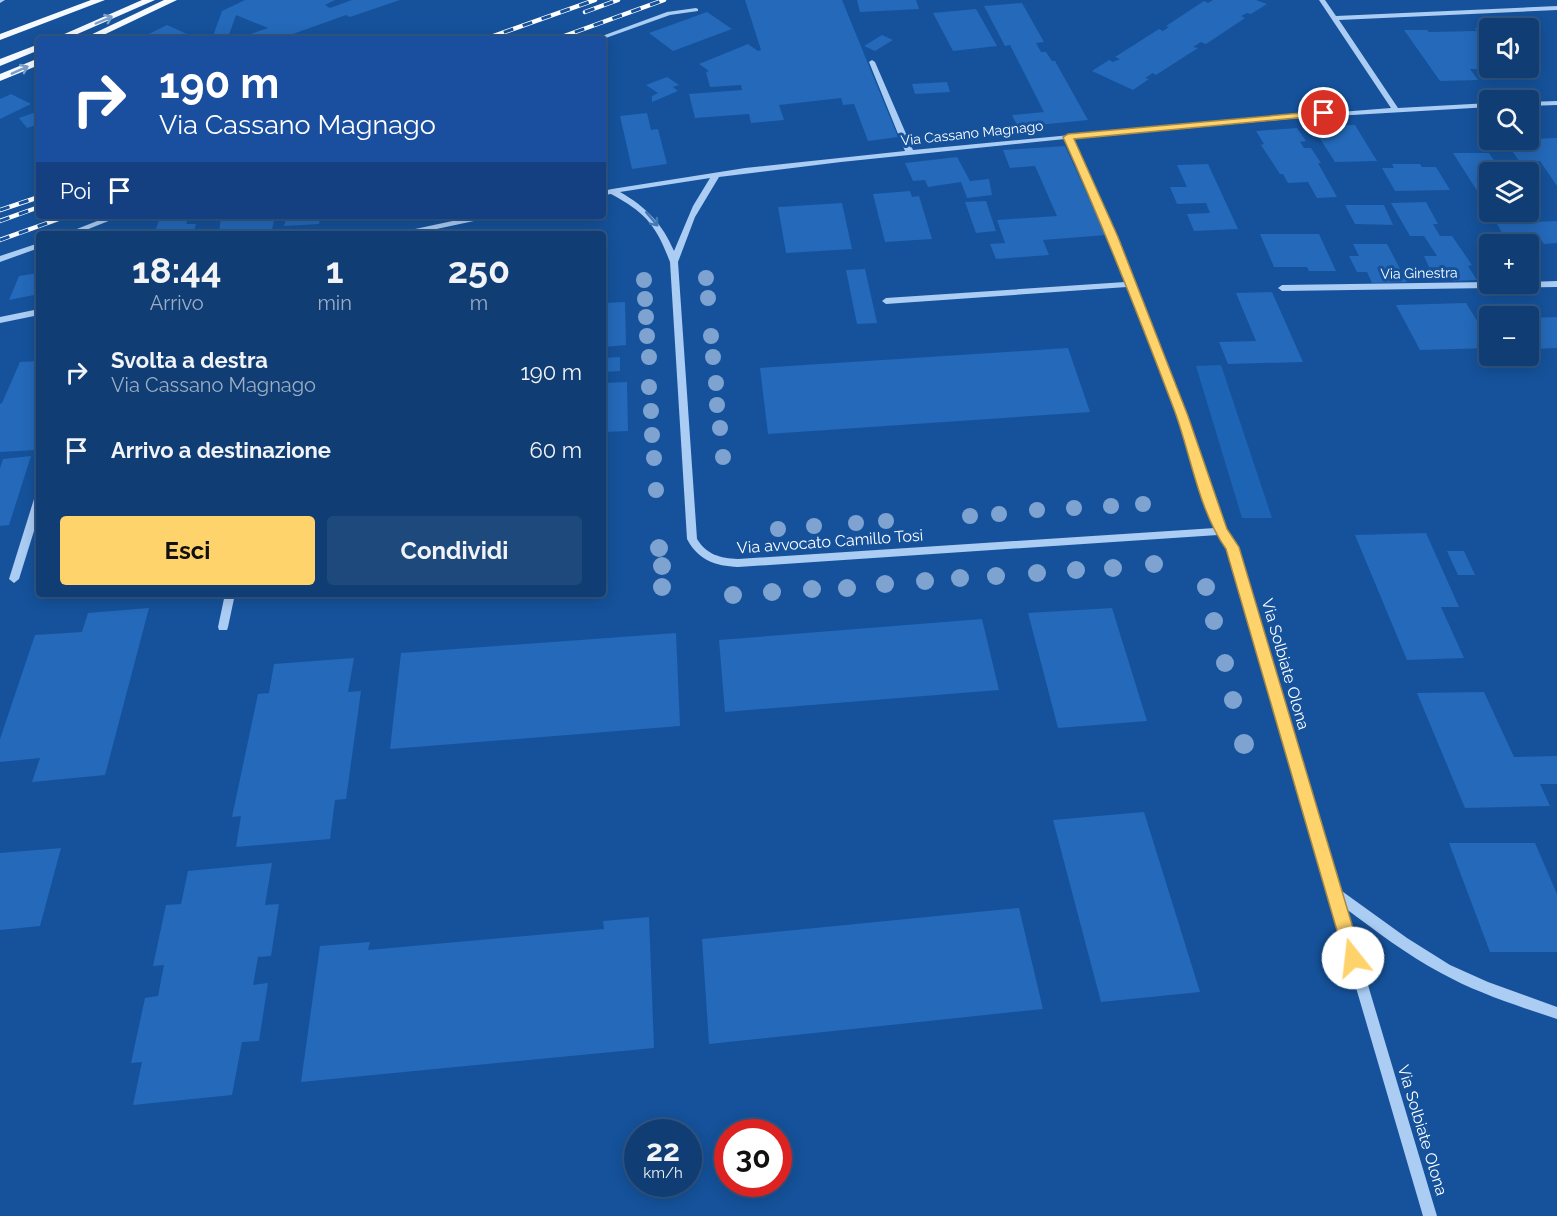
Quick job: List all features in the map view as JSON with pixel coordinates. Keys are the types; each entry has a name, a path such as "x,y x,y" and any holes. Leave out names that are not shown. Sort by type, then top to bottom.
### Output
{"main road":[{"path":"0,30 95,0"},
{"path":"0,37 100,0"},
{"path":"65,36 150,0"},
{"path":"94,36 172,0"},
{"path":"0,63 36,48"},
{"path":"0,78 36,62"}],"street":[{"path":"1322,0 1395,109"},
{"path":"1335,18 1557,8"},
{"path":"605,36 669,13 696,10"},
{"path":"872,62 910,153"},
{"path":"1539,104 1557,103"},
{"name":"Via Cassano Magnago","path":"606,192 716,175 1068,137 1395,109 1479,105"},
{"name":"Via Solbiate Olona","path":"1068,137 1113,237 1182,416 1221,531 1232,547 1430,1216"},
{"name":"Via avvocato Camillo Tosi","path":"674,262 689,220 716,175"},
{"name":"Via avvocato Camillo Tosi","path":"612,191 650,214 662,233 674,262 692,539 701,554 727,563 738,563 1221,531"},
{"path":"76,231 109,219"},
{"path":"416,231 474,219"},
{"path":"0,259 36,246"},
{"path":"886,301 1130,284"},
{"name":"Via Ginestra","path":"1282,288 1557,284"},
{"path":"0,320 36,313"},
{"path":"14,579 36,509"},
{"path":"223,627 229,597"},
{"path":"1334,892 1386,931 1445,969 1506,996 1557,1013"}],"shaded area":[{"path":"1221,365 1272,518 1242,518 1196,366"}],"building":[{"path":"245,0 335,0 325,5 330,8 352,0 400,0 350,17 346,15 287,36 245,36 268,28 236,15 229,35 213,36 222,11"},
{"path":"745,0 842,0 898,137 868,141 854,104 843,105 841,98 779,105 784,120 751,123 749,114 695,118 689,94 742,90 741,85 710,87 706,72 709,71 699,64 748,44 758,51 761,50"},
{"path":"857,0 916,0 919,9 860,12"},
{"path":"1213,0 1256,0 1267,4 1251,14 1241,16 1245,18 1206,44 1201,42 1193,47 1198,48 1156,75 1153,73 1145,78 1149,79 1133,90 1092,71 1109,60 1113,62 1120,59 1115,57 1159,29 1163,31 1169,27 1166,26 1204,1 1208,3"},
{"path":"1022,3 1044,42 1036,43 1041,52 1046,52 1052,61 1055,61 1088,120 1018,127 1012,115 1044,112 1010,45 1005,46 984,6"},
{"path":"976,9 997,46 953,51 933,13"},
{"path":"707,12 732,29 673,51 649,33"},
{"path":"167,25 191,36 145,36"},
{"path":"1475,28 1479,28 1479,69 1470,69 1478,80 1440,81 1404,30 1427,30 1429,32 1477,31"},
{"path":"882,35 893,40 875,51 864,46"},
{"path":"667,77 679,85 673,87 678,91 652,102 652,96 658,93 646,85"},
{"path":"947,82 950,92 915,94 912,84"},
{"path":"11,94 31,104 0,119 0,99"},
{"path":"36,112 36,125 27,128 19,118"},
{"path":"647,113 651,130 658,129 667,164 632,169 620,116"},
{"path":"1355,125 1377,161 1335,162 1312,126"},
{"path":"1297,128 1306,141 1300,142 1304,148 1311,148 1321,163 1318,163 1337,197 1317,198 1308,182 1288,183 1261,145 1264,144 1256,131"},
{"path":"1557,138 1557,186 1540,161 1520,162 1511,150 1539,150 1539,139"},
{"path":"1065,146 1106,235 1043,240 1049,255 996,259 990,244 1005,243 997,220 1057,216 1035,166 1010,168 1003,150"},
{"path":"1453,153 1489,153 1495,162 1479,162 1479,194"},
{"path":"957,157 970,181 989,179 992,195 967,198 961,182 928,187 925,180 913,181 905,163"},
{"path":"1208,164 1238,229 1194,231 1187,214 1210,213 1206,203 1177,204 1170,187 1187,187 1177,165"},
{"path":"1392,164 1420,164 1422,167 1436,167 1450,190 1395,191 1382,168 1394,168"},
{"path":"910,191 912,197 919,196 932,239 885,242 873,194"},
{"path":"986,201 996,231 976,233 965,202"},
{"path":"1426,202 1438,224 1433,224 1440,236 1452,236 1472,265 1468,266 1477,280 1453,281 1444,268 1429,267 1424,256 1437,256 1424,236 1410,236 1391,203"},
{"path":"842,203 852,249 786,253 778,207"},
{"path":"1345,205 1384,205 1393,225 1355,224"},
{"path":"160,219 188,219 186,224 196,224 194,231 155,231"},
{"path":"221,219 274,219 272,231 219,231"},
{"path":"286,219 320,219 319,224 284,226"},
{"path":"1557,221 1557,243 1544,244 1539,234 1503,234 1496,222"},
{"path":"1260,234 1319,234 1336,271 1309,271 1307,267 1274,267"},
{"path":"1353,244 1387,244 1407,282 1372,283 1367,272 1357,272 1349,256 1359,256"},
{"path":"865,269 877,323 857,324 846,270"},
{"path":"36,273 36,295 9,300 19,276"},
{"path":"1272,292 1303,362 1228,364 1219,342 1256,341 1236,293"},
{"path":"625,302 626,345 606,347 606,303"},
{"path":"1466,303 1479,324 1479,348 1420,350 1396,305"},
{"path":"1557,317 1557,348 1539,349 1539,318"},
{"path":"1068,348 1090,412 768,434 760,368"},
{"path":"620,357 620,371 606,372 606,358"},
{"path":"36,361 36,450 0,452 0,404 20,362"},
{"path":"627,382 628,431 606,432 606,383"},
{"path":"31,456 9,525 0,526 0,468 3,459"},
{"path":"1426,533 1459,607 1441,607 1464,658 1407,660 1355,535"},
{"path":"1447,551 1464,551 1475,575 1458,575"},
{"path":"149,608 105,775 32,782 40,758 0,762 0,739 35,635 82,632 88,613"},
{"path":"1112,608 1147,721 1058,728 1028,613"},
{"path":"982,619 999,690 725,712 719,640"},
{"path":"676,633 680,726 390,749 401,653"},
{"path":"354,658 348,692 361,691 346,799 335,800 330,839 236,847 241,816 232,817 258,694 269,693 274,664"},
{"path":"1484,692 1514,757 1557,756 1557,784 1540,784 1550,806 1465,808 1417,693"},
{"path":"1144,812 1200,992 1101,1002 1053,820"},
{"path":"1449,843 1535,843 1557,894 1557,952 1490,952"},
{"path":"61,848 40,926 0,930 0,853"},
{"path":"272,863 265,905 279,904 271,956 258,957 253,985 268,983 259,1041 242,1042 232,1095 133,1105 142,1062 131,1063 145,998 158,996 164,965 153,966 166,905 181,904 188,871"},
{"path":"1019,908 1043,1009 709,1044 702,939"},
{"path":"649,917 654,1048 301,1082 320,946 370,942 368,950 604,929 603,921"}],"railway":[{"path":"493,36 595,0"},
{"path":"585,12 618,0"},
{"path":"564,36 664,0"},
{"path":"0,210 36,198"},
{"path":"0,221 36,208"},
{"path":"0,240 59,219"}],"route":[{"path":"1324,113 1068,137 1113,237 1182,416 1221,531 1232,547 1353,958"}]}
